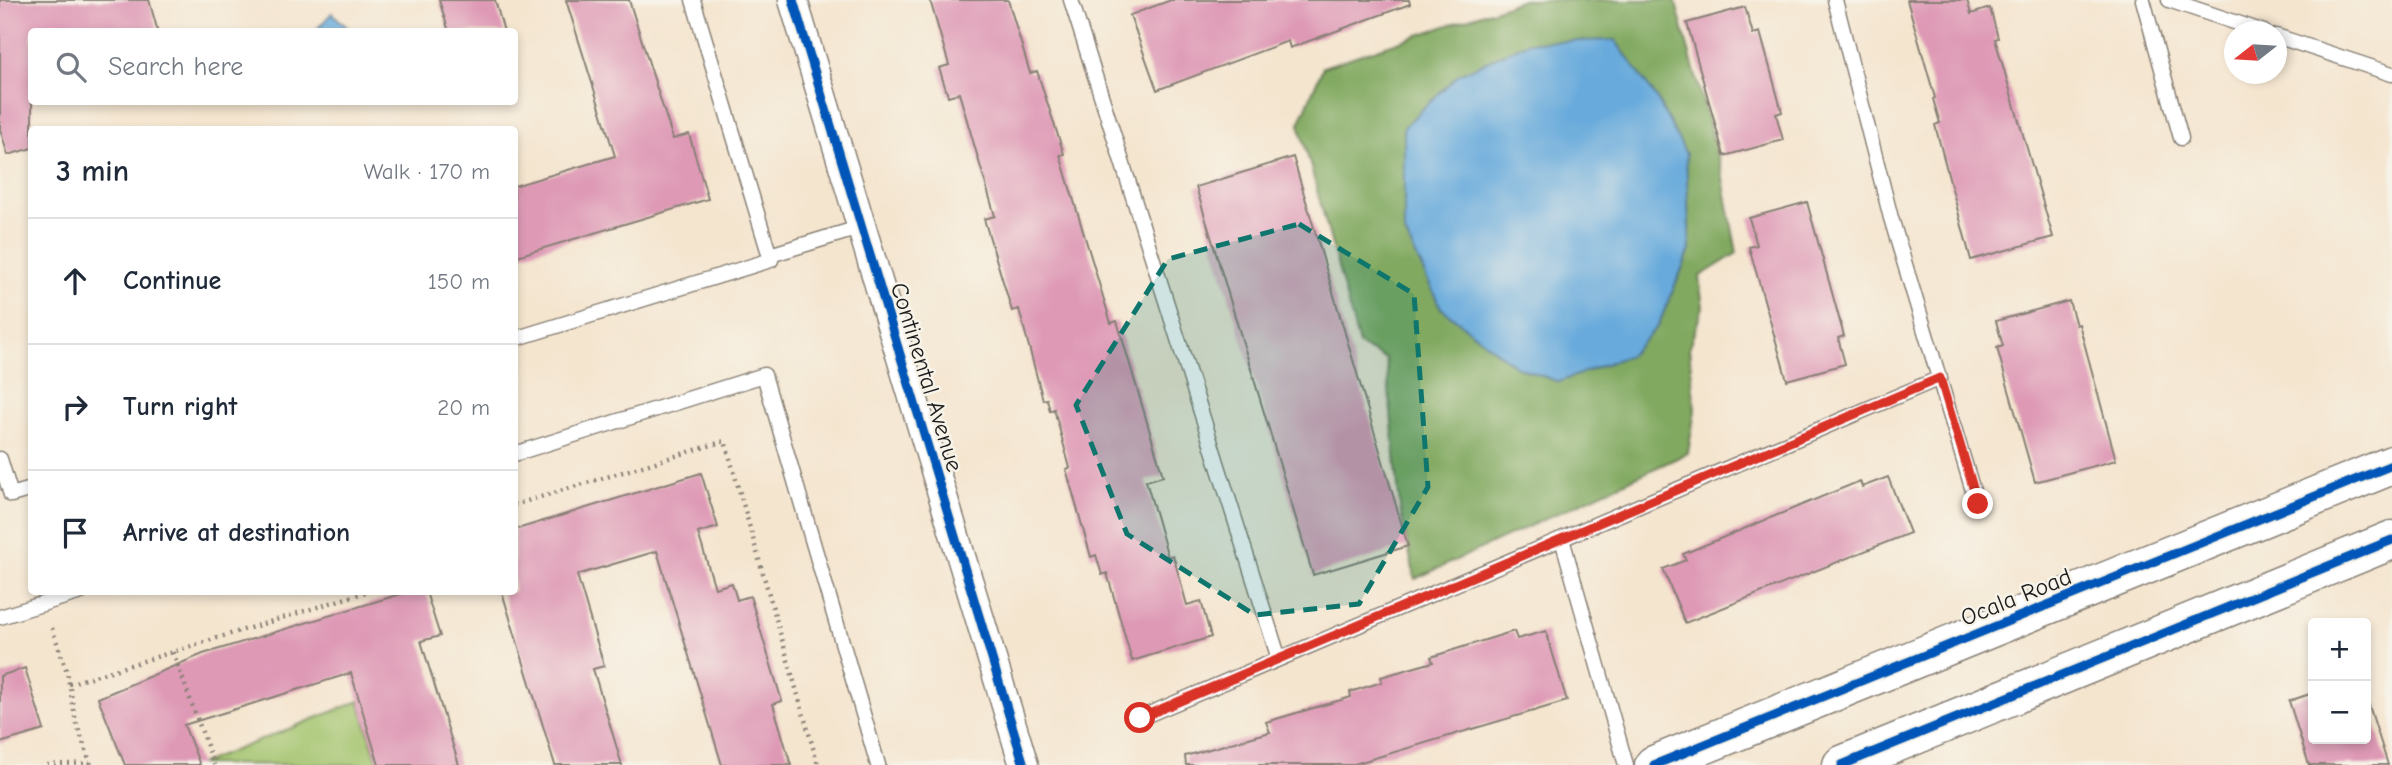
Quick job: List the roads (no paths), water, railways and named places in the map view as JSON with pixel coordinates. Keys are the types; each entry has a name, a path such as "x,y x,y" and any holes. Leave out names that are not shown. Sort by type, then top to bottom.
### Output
{"main road":[{"name":"Ocala Road","path":"1654,765 2392,465"},
{"path":"1842,765 2392,540"}],"street":[{"name":"Continental Avenue","path":"793,0 1024,765"}],"lane":[{"path":"518,338 771,260 693,0"},
{"path":"1071,0 1279,659"},
{"path":"1835,0 1891,218 1978,504"},
{"path":"2143,0 2181,138"},
{"path":"2169,0 2231,21"},
{"path":"2287,39 2392,74"},
{"path":"770,256 862,228"},
{"path":"518,453 764,375 878,765"},
{"path":"1140,718 1940,378"},
{"path":"0,459 11,495 28,489"},
{"path":"1562,539 1626,765"},
{"path":"0,617 72,595"}],"water":[{"path":"332,13 348,28 318,28"},
{"path":"1615,40 1656,97 1686,154 1690,250 1658,326 1630,355 1559,382 1515,366 1441,308 1404,231 1404,127 1459,74 1529,42"}]}
